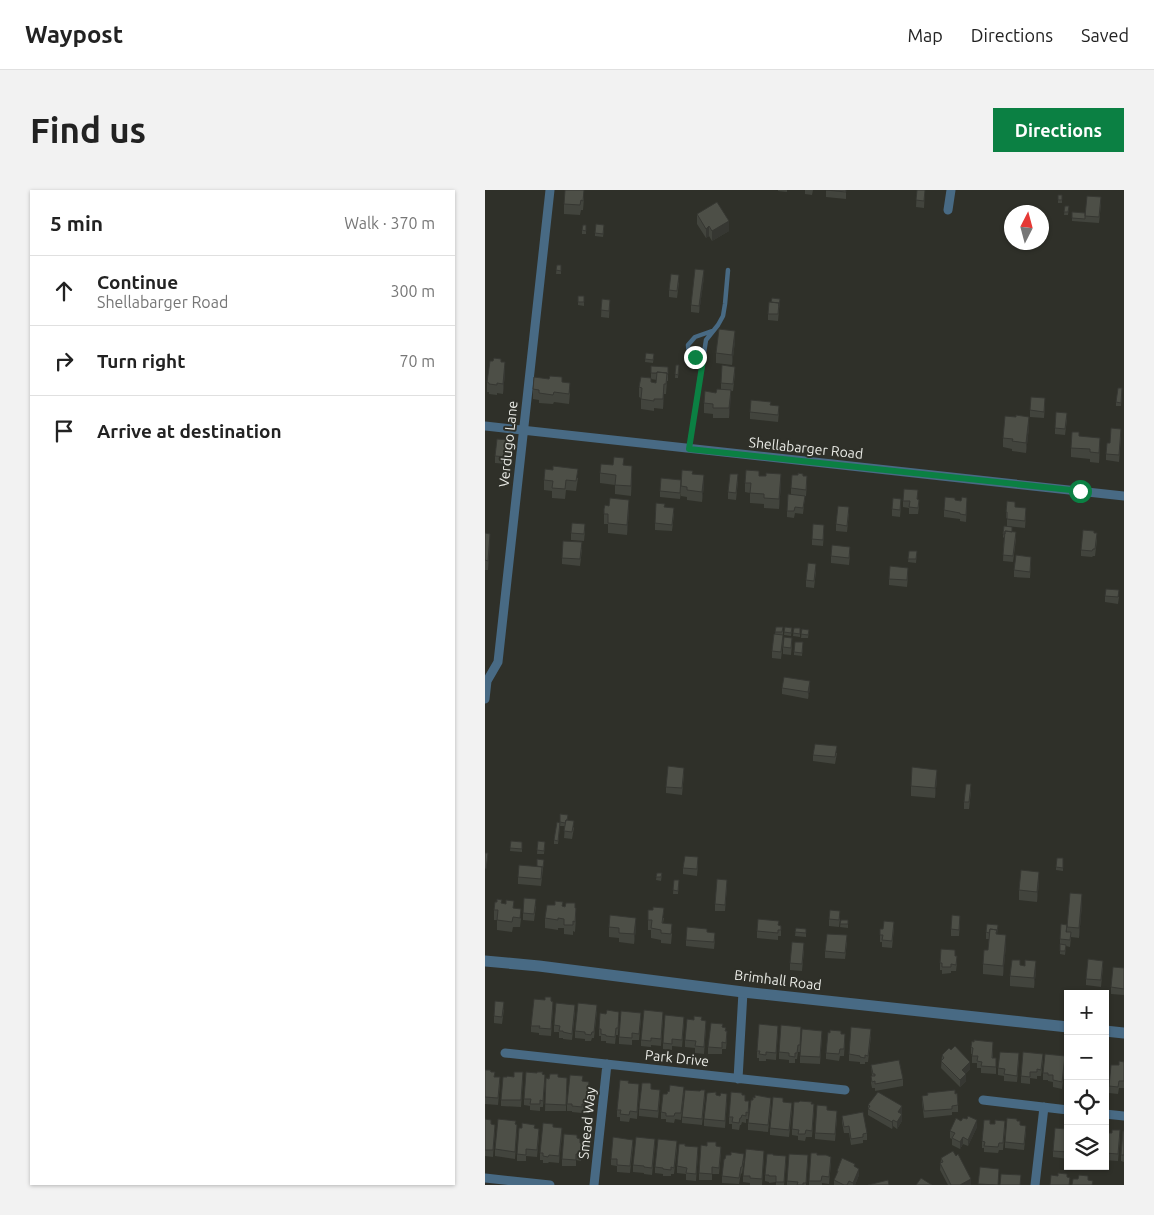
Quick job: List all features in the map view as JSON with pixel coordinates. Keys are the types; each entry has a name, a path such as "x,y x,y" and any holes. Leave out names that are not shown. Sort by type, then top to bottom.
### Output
{"street":[{"name":"Verdugo Lane","path":"485,699 487,681 498,662 550,190"},
{"path":"948,210 951,190"},
{"name":"Shellabarger Road","path":"485,426 1124,496"},
{"name":"Brimhall Road","path":"485,961 743,992 1064,1027"},
{"path":"739,1079 743,992"},
{"path":"1109,1031 1124,1033"},
{"name":"Park Drive","path":"505,1053 845,1090"},
{"name":"Smead Way","path":"594,1185 607,1064"},
{"path":"983,1100 1064,1110"},
{"path":"1035,1185 1044,1107"},
{"path":"1109,1114 1124,1116"},
{"path":"485,1178 550,1185"}],"lane":[{"path":"689,449 706,340 723,316 728,270"},
{"path":"703,360 690,354 688,345 695,337 712,331"}],"building":[{"path":"565,190 584,190 583,201 581,200 580,205 564,204"},
{"path":"826,190 846,190 846,192"},
{"path":"917,190 925,190 924,201 916,200"},
{"path":"1058,195 1062,195 1062,200 1058,200"},
{"path":"1087,196 1101,197 1099,217 1085,216"},
{"path":"717,202 729,221 712,231 709,226 706,229 697,214"},
{"path":"1065,206 1069,206 1068,212 1064,212"},
{"path":"1072,212 1085,213 1085,219 1072,218"},
{"path":"596,224 604,225 603,234 595,233"},
{"path":"583,225 586,225 586,231 582,230"},
{"path":"557,265 561,265 561,271 556,270"},
{"path":"695,269 704,270 699,306 691,305"},
{"path":"671,274 679,275 677,291 669,290"},
{"path":"578,296 584,296 584,302 578,302"},
{"path":"772,298 780,299 779,306 779,303 771,302"},
{"path":"602,299 610,300 609,311 601,310"},
{"path":"769,302 779,303 778,314 768,314"},
{"path":"719,329 735,331 732,355 716,353"},
{"path":"646,353 654,354 653,360 645,359"},
{"path":"494,358 505,362 503,384 489,384 487,382 490,361 493,361"},
{"path":"676,365 679,365 678,375 675,374"},
{"path":"722,365 735,367 733,384 721,383"},
{"path":"651,366 668,367 668,374 651,373"},
{"path":"657,372 667,373 663,399 654,399 654,401 641,399 642,388 639,387 641,377 651,378 651,382 656,383"},
{"path":"550,376 562,377 562,382 570,383 569,394 554,392 553,395 539,393 539,390 533,389 534,377 549,379"},
{"path":"1118,388 1122,388 1121,403 1116,402"},
{"path":"717,389 731,390 729,408 713,408 713,404 704,403 705,391 716,393"},
{"path":"1031,397 1045,398 1044,412 1030,410"},
{"path":"751,400 771,402 770,405 779,406 778,415 750,412"},
{"path":"1056,412 1067,413 1065,429 1055,428"},
{"path":"1016,415 1029,417 1026,443 1003,438 1005,416 1016,417"},
{"path":"1111,428 1121,429 1119,455 1106,454 1107,443 1110,443"},
{"path":"1072,432 1079,432 1079,436 1100,438 1099,453 1090,452 1090,449 1071,448"},
{"path":"497,439 509,440 508,457 495,456"},
{"path":"614,457 624,458 623,465 632,466 631,486 615,485 616,475 600,473 601,464 613,465"},
{"path":"553,466 578,469 576,481 566,480 565,489 552,488 553,481 544,480 545,469 553,470"},
{"path":"682,470 693,471 692,474 704,475 702,492 687,490 687,487 681,486"},
{"path":"746,470 759,471 759,476 766,476 766,473 781,474 779,499 764,498 764,494 750,493 751,483 745,483"},
{"path":"798,473 807,476 806,490 791,488 792,475 798,475"},
{"path":"730,474 738,474 736,493 728,492"},
{"path":"661,478 681,480 680,493 660,491"},
{"path":"904,489 918,490 918,508 909,507 910,501 903,501"},
{"path":"788,494 805,496 803,508 795,507 794,511 787,511"},
{"path":"945,497 961,501 962,497 967,498 966,515 944,510"},
{"path":"610,498 629,500 627,525 608,523 608,514 604,514 604,509 605,505 609,506"},
{"path":"893,498 901,499 900,510 892,509"},
{"path":"1007,501 1015,502 1015,507 1026,508 1025,521 1007,519"},
{"path":"656,503 665,504 664,507 674,508 672,525 655,523"},
{"path":"838,506 849,507 847,526 836,524"},
{"path":"572,523 585,524 584,534 571,533"},
{"path":"813,524 824,525 823,540 812,539"},
{"path":"1004,526 1012,527 1012,532 1005,531 1005,534 1003,534"},
{"path":"1083,530 1097,533 1095,549 1092,551 1081,550"},
{"path":"1005,531 1016,532 1013,556 1003,555"},
{"path":"485,533 490,534 488,561 485,560"},
{"path":"563,541 582,542 580,559 562,558"},
{"path":"832,545 850,547 849,558 831,556"},
{"path":"909,551 917,551 916,559 908,559"},
{"path":"1016,555 1031,557 1030,572 1014,570"},
{"path":"808,563 816,564 814,581 806,580"},
{"path":"890,566 908,568 907,580 889,579"},
{"path":"1106,589 1119,590 1118,597 1105,596"},
{"path":"776,627 783,627 782,632 775,632"},
{"path":"785,627 792,628 791,633 784,632"},
{"path":"794,628 800,628 800,634 793,633"},
{"path":"802,629 809,630 808,635 801,634"},
{"path":"774,634 783,635 781,652 772,651"},
{"path":"784,637 792,638 791,648 783,647"},
{"path":"795,642 803,642 802,653 794,652"},
{"path":"784,677 810,681 808,692 782,688"},
{"path":"815,744 837,746 835,757 813,755"},
{"path":"668,766 684,768 682,788 666,787"},
{"path":"912,767 937,770 935,788 911,786"},
{"path":"966,784 971,784 969,802 964,802"},
{"path":"560,814 568,815 565,823 560,822"},
{"path":"566,820 574,821 572,832 564,831"},
{"path":"557,822 560,823 558,841 554,840"},
{"path":"511,841 522,842 522,849 510,848"},
{"path":"538,841 545,842 544,851 537,850"},
{"path":"485,853 488,853 486,869 485,868"},
{"path":"685,856 698,857 697,869 683,868"},
{"path":"1057,858 1063,858 1063,868 1056,867"},
{"path":"537,859 544,860 543,867 537,866"},
{"path":"519,865 542,867 541,879 518,877"},
{"path":"1021,870 1039,872 1037,892 1019,890"},
{"path":"657,873 662,873 661,877 656,877"},
{"path":"717,879 727,880 725,905 715,904"},
{"path":"674,880 679,880 678,891 673,890"},
{"path":"1070,893 1082,894 1079,928 1067,927"},
{"path":"524,898 536,899 534,914 523,913"},
{"path":"497,899 502,900 501,903 506,904 506,900 514,901 513,908 521,909 520,918 513,917 512,922 497,920 498,910 494,910"},
{"path":"555,901 563,902 562,906 565,907 566,903 575,903 575,922 573,921 573,925 564,925 564,919 545,918 547,905 555,905"},
{"path":"653,907 664,908 662,923 672,924 671,934 661,933 661,930 651,928 652,920 648,920 648,910 653,910"},
{"path":"830,910 840,911 839,920 829,919"},
{"path":"610,915 636,918 634,934 619,933 619,928 609,927"},
{"path":"952,915 960,916 959,930 951,929"},
{"path":"758,919 779,921 778,925 781,926 781,930 778,930 778,933 757,931"},
{"path":"841,920 848,920 848,924 840,924"},
{"path":"884,921 894,922 892,941 882,940 883,935 880,935 880,929 883,929"},
{"path":"987,924 998,925 997,933 997,930 990,929 989,933 986,932"},
{"path":"1061,924 1067,925 1066,932 1071,932 1070,940 1060,939"},
{"path":"687,927 707,929 707,932 715,933 714,942 686,940"},
{"path":"796,928 806,929 806,933 795,932"},
{"path":"990,929 997,930 996,934 1006,935 1003,966 983,964 984,950 988,950"},
{"path":"827,934 847,935 845,953 825,951"},
{"path":"792,942 804,943 802,964 790,963"},
{"path":"1060,944 1066,945 1065,951 1060,951"},
{"path":"941,949 955,950 955,956 957,956 956,965 951,964 951,967 942,967 942,963 940,963"},
{"path":"1088,959 1103,961 1101,980 1086,979"},
{"path":"1012,960 1020,960 1020,965 1025,966 1025,960 1036,961 1034,978 1010,976"},
{"path":"1113,967 1124,968 1124,989 1111,987"},
{"path":"545,997 551,997 553,1002 551,1029 531,1026 534,999 545,1000"},
{"path":"495,1001 504,1002 502,1017 494,1016"},
{"path":"556,1003 575,1005 572,1034 559,1031 560,1026 554,1025"},
{"path":"578,1003 597,1005 594,1032 591,1035 575,1031"},
{"path":"607,1010 619,1012 618,1028 616,1028 615,1037 601,1034 601,1029 599,1029 600,1013 606,1014"},
{"path":"644,1010 663,1012 661,1039 641,1040"},
{"path":"621,1011 641,1013 639,1034 632,1033 632,1038 619,1037"},
{"path":"665,1015 684,1017 682,1040 672,1039 672,1044 663,1043"},
{"path":"694,1016 702,1017 701,1020 706,1021 704,1047 695,1046 696,1041 685,1040 687,1019 694,1020"},
{"path":"711,1023 723,1024 722,1027 726,1028 726,1043 722,1042 722,1048 708,1047"},
{"path":"759,1024 778,1026 776,1053 766,1052 766,1055 759,1054 760,1051 757,1051"},
{"path":"781,1025 801,1027 800,1045 798,1045 795,1057 789,1056 789,1053 779,1052"},
{"path":"851,1027 871,1029 868,1056 865,1055 865,1058 849,1054"},
{"path":"802,1029 822,1031 820,1057 800,1056"},
{"path":"830,1030 841,1031 841,1034 845,1034 844,1049 840,1049 839,1054 826,1053 828,1032 830,1033"},
{"path":"974,1040 993,1042 992,1058 996,1058 996,1067 981,1066 982,1062 977,1061 978,1056 972,1056 973,1048 971,1047"},
{"path":"955,1046 970,1062 962,1070 966,1074 960,1080 941,1061 944,1058 942,1055 949,1048 951,1050"},
{"path":"1000,1052 1019,1053 1017,1076 1004,1074 1005,1069 998,1068"},
{"path":"1023,1052 1043,1054 1041,1070 1037,1069 1037,1072 1030,1072 1030,1077 1021,1076"},
{"path":"1045,1054 1064,1056 1062,1082 1053,1080 1053,1075 1043,1073"},
{"path":"899,1060 903,1079 875,1084 875,1081 872,1082 871,1076 875,1076 875,1074 873,1074 871,1065"},
{"path":"1119,1061 1124,1062 1124,1081 1119,1081 1118,1087 1109,1086 1111,1065 1119,1065"},
{"path":"485,1070 495,1072 494,1077 500,1077 498,1098 485,1097"},
{"path":"514,1072 523,1072 521,1100 501,1100 503,1077 514,1077"},
{"path":"526,1072 543,1072 542,1074 545,1075 543,1101 540,1100 540,1104 530,1104 531,1099 524,1099"},
{"path":"550,1074 558,1074 558,1077 567,1078 566,1105 545,1104 546,1078 549,1079"},
{"path":"570,1075 583,1076 582,1081 589,1082 586,1104 582,1104 582,1107 567,1104"},
{"path":"620,1080 639,1084 637,1112 630,1111 629,1115 620,1114 621,1110 617,1110"},
{"path":"642,1083 650,1083 651,1089 660,1090 658,1111 639,1109"},
{"path":"670,1085 684,1087 681,1113 675,1113 674,1116 666,1116 666,1113 661,1112 663,1094 669,1092"},
{"path":"685,1090 705,1090 702,1119 682,1117"},
{"path":"955,1090 958,1105 952,1106 952,1109 924,1111 922,1096 928,1095 927,1093"},
{"path":"716,1092 716,1095 720,1096 721,1093 727,1094 725,1121 704,1119 707,1093"},
{"path":"731,1092 742,1093 742,1095 745,1095 745,1101 749,1101 748,1113 746,1112 746,1116 742,1115 739,1123 732,1122 733,1117 729,1117"},
{"path":"878,1092 902,1106 898,1112 902,1114 897,1122 893,1120 892,1122 868,1109 870,1106 868,1105"},
{"path":"755,1095 771,1098 768,1125 748,1123 751,1100 753,1100 753,1097 755,1098"},
{"path":"773,1097 783,1098 783,1102 792,1103 789,1130 770,1128"},
{"path":"794,1102 812,1102 811,1104 814,1104 812,1131 806,1130 805,1134 798,1134 799,1130 792,1129"},
{"path":"817,1105 827,1106 827,1110 837,1111 835,1134 815,1133"},
{"path":"863,1112 867,1133 863,1134 863,1137 851,1139 849,1126 844,1127 842,1116"},
{"path":"968,1116 977,1120 968,1140 963,1137 960,1142 952,1138 955,1133 950,1131 956,1118 961,1121 963,1118 967,1119"},
{"path":"1007,1118 1017,1119 1017,1121 1020,1121 1020,1125 1026,1126 1024,1144 1005,1142"},
{"path":"485,1119 491,1120 491,1124 495,1125 493,1150 485,1150"},
{"path":"498,1119 516,1121 515,1152 495,1149"},
{"path":"984,1120 990,1120 990,1124 995,1124 995,1120 1005,1121 1003,1143 999,1143 998,1147 984,1146 985,1142 982,1141"},
{"path":"522,1123 535,1125 534,1128 539,1129 537,1150 526,1149 526,1155 517,1154 519,1128 522,1128"},
{"path":"543,1123 553,1124 553,1127 562,1128 559,1156 549,1155 548,1157 540,1153"},
{"path":"1055,1128 1064,1129 1064,1152 1053,1151"},
{"path":"1112,1130 1120,1130 1118,1154 1109,1153 1109,1133 1112,1133"},
{"path":"1123,1131 1124,1155 1121,1155"},
{"path":"564,1134 577,1135 580,1143 582,1143 581,1154 576,1154 576,1160 562,1159"},
{"path":"613,1137 633,1140 630,1166 617,1165 617,1159 611,1159"},
{"path":"636,1137 655,1139 652,1168 633,1165"},
{"path":"658,1139 677,1141 674,1168 671,1167 671,1170 655,1167"},
{"path":"707,1142 716,1142 716,1146 721,1147 719,1168 712,1167 712,1174 699,1173 701,1145 707,1146"},
{"path":"679,1144 698,1147 696,1174 686,1173 687,1168 677,1166"},
{"path":"746,1149 764,1151 762,1179 743,1176"},
{"path":"953,1151 956,1156 958,1154 971,1179 960,1185 951,1185 940,1163 943,1162 941,1158"},
{"path":"731,1152 744,1154 739,1178 722,1176 724,1159 726,1155 731,1155"},
{"path":"811,1153 831,1157 829,1177 822,1176 821,1181 809,1181"},
{"path":"767,1154 786,1156 784,1182 776,1182 776,1176 765,1175"},
{"path":"789,1154 808,1155 806,1183 803,1183 803,1185 797,1185 798,1182 787,1181"},
{"path":"842,1158 855,1164 854,1166 859,1169 853,1183 849,1181 847,1185 834,1180"},
{"path":"980,1167 999,1169 998,1185 978,1184"},
{"path":"1058,1173 1067,1174 1067,1177 1070,1178 1069,1185 1050,1185 1051,1175 1058,1176"},
{"path":"1001,1174 1021,1175 1020,1185 1000,1185"},
{"path":"1079,1175 1088,1176 1088,1180 1093,1181 1092,1185 1072,1185 1073,1179 1078,1179"},
{"path":"921,1178 932,1185 916,1185"},
{"path":"888,1180 889,1185 868,1185"}],"route":[{"path":"695,357 703,360 689,449 1080,491"}]}
